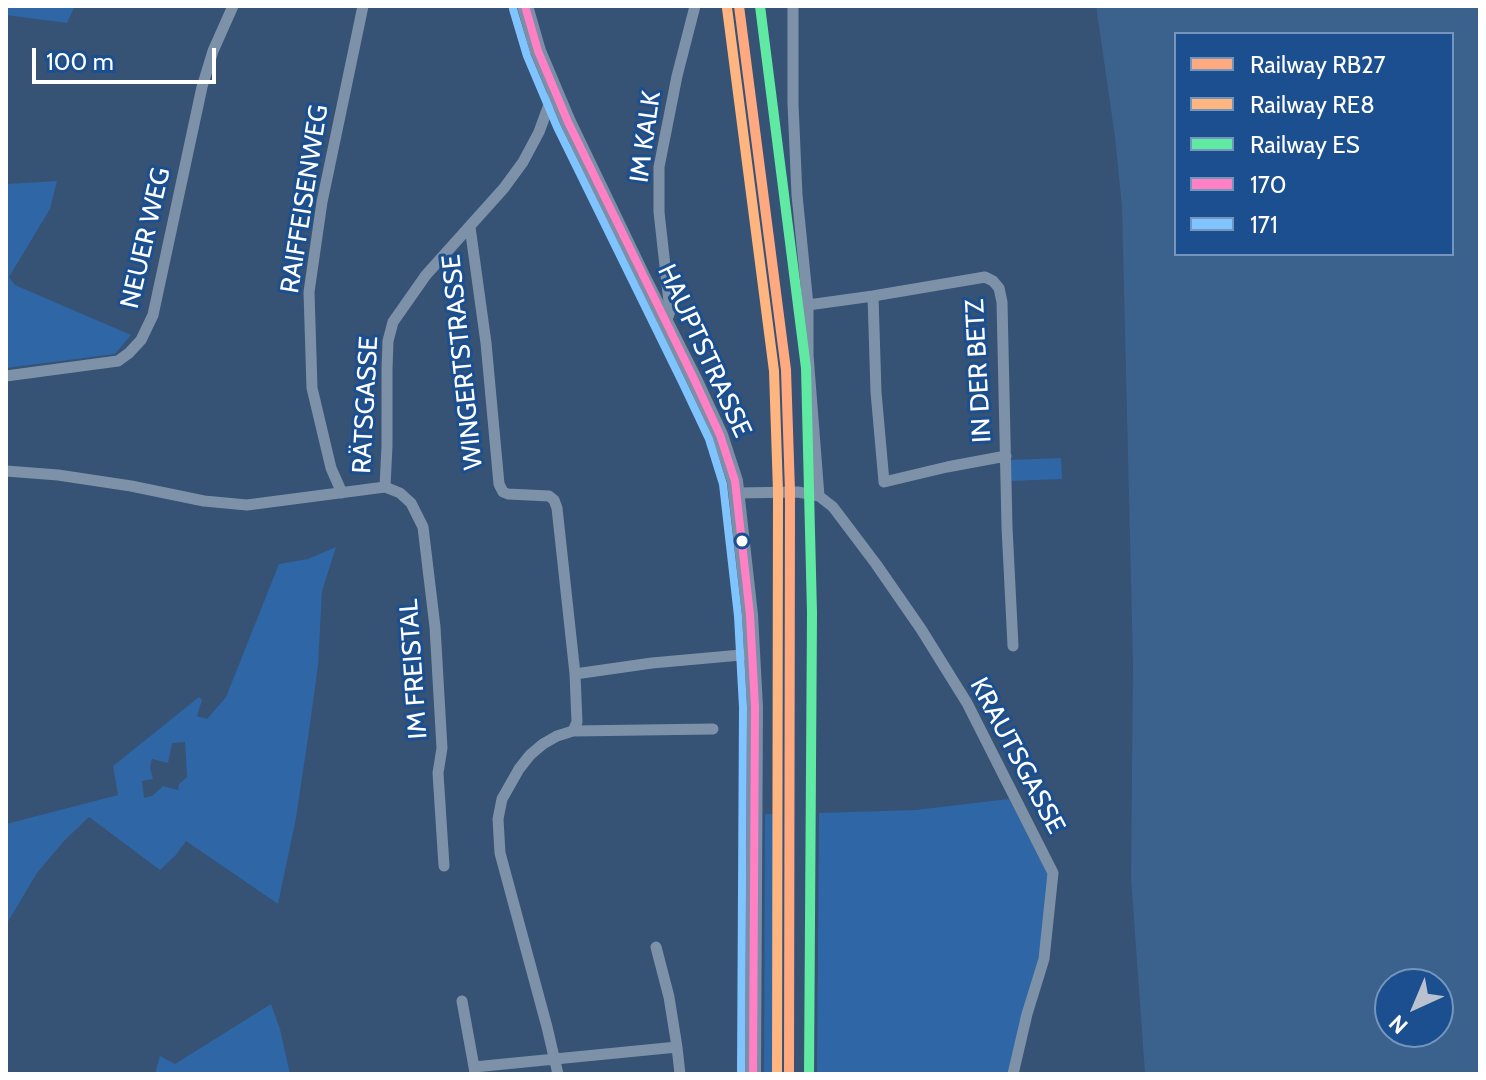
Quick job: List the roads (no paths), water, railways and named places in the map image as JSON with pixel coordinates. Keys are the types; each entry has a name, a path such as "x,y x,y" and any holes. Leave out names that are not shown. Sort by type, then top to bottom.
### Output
{"main road":[{"name":"HAUPTSTRASSE","path":"525,6 554,91 720,435 733,472 752,654 755,749 753,1074"}],"street":[{"name":"NEUER WEG","path":"6,376 118,361 141,340 150,322 160,286 202,87 213,51 233,6"},
{"name":"RAIFFEISENWEG","path":"342,493 331,468 312,388 310,280 322,202 363,6"},
{"name":"IM KALK","path":"666,323 670,311 659,212 659,167 695,6"},
{"path":"737,493 798,492 819,496 808,355 808,305 796,179 793,6"},
{"name":"RÄTSGASSE","path":"6,471 58,475 204,501 247,505 385,487 388,341 393,322 426,275 504,188 523,162 539,132 554,91"},
{"name":"WINGERTSTRASSE","path":"470,227 486,343 499,484 508,494 549,496 557,508 575,674 577,722 573,731"},
{"name":"IN DER BETZ","path":"808,305 985,277 999,288 1002,302 1013,646"},
{"path":"873,296 876,392 884,482 1006,456"},
{"name":"IM FREISTAL","path":"385,487 400,493 411,503 423,527 435,627 442,748 438,773 444,866"},
{"name":"KRAUTSGASSE","path":"819,496 833,507 876,564 952,678 1053,873 1044,959 1013,1074"},
{"path":"575,674 752,654"},
{"path":"558,1074 500,853 498,819 502,799 530,755 557,736 573,731 713,729"},
{"path":"656,947 669,997 680,1074"},
{"path":"462,1001 474,1070 677,1047"}],"rail line":[{"name":"RB27","path":"739,6 786,370 790,491 789,1074"},
{"name":"ES","path":"760,6 806,368 812,613 809,1074"},
{"name":"RE8","path":"727,8 774,371 778,491 777,1074"}]}
